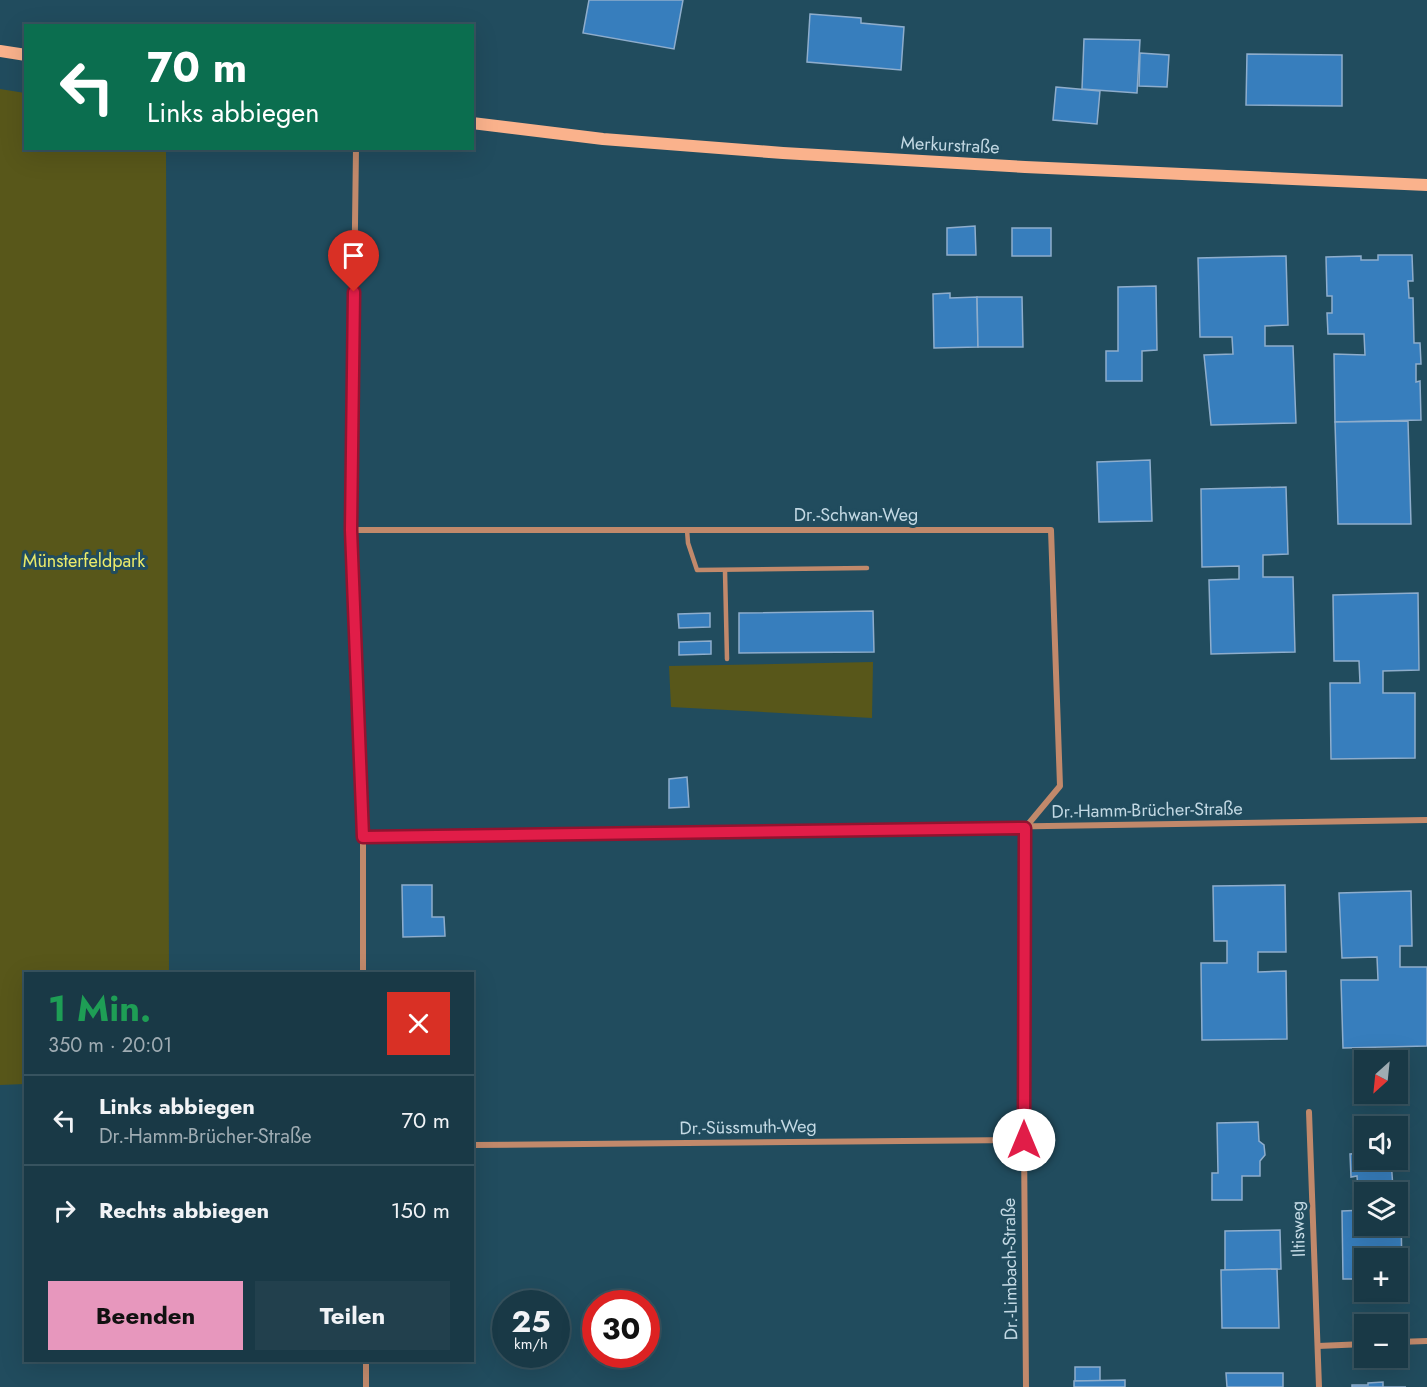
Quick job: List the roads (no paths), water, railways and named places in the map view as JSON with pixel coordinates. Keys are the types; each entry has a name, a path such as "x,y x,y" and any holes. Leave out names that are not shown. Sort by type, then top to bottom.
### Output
{"main road":[{"path":"0,51 24,55"},
{"name":"Merkurstraße","path":"474,123 603,140 783,153 1025,167 1427,185"}],"street":[{"path":"356,150 351,530 363,837 363,972"},
{"name":"Dr.-Schwan-Weg","path":"351,530 1051,530 1060,786 1025,828"},
{"name":"Dr.-Hamm-Brücher-Straße","path":"363,837 1427,820"},
{"name":"Dr.-Limbach-Straße","path":"1025,828 1026,1387"},
{"name":"Iltisweg","path":"1309,1112 1318,1387"},
{"name":"Dr.-Süssmuth-Weg","path":"474,1145 1024,1140"},
{"path":"1408,1342 1427,1341"},
{"path":"1318,1346 1354,1344"},
{"path":"366,1362 366,1387"}],"lane":[{"path":"687,530 688,543 697,570 867,568"},
{"path":"725,571 727,659"}],"park label":[{"name":"Münsterfeldpark","path":"84,561"}]}
